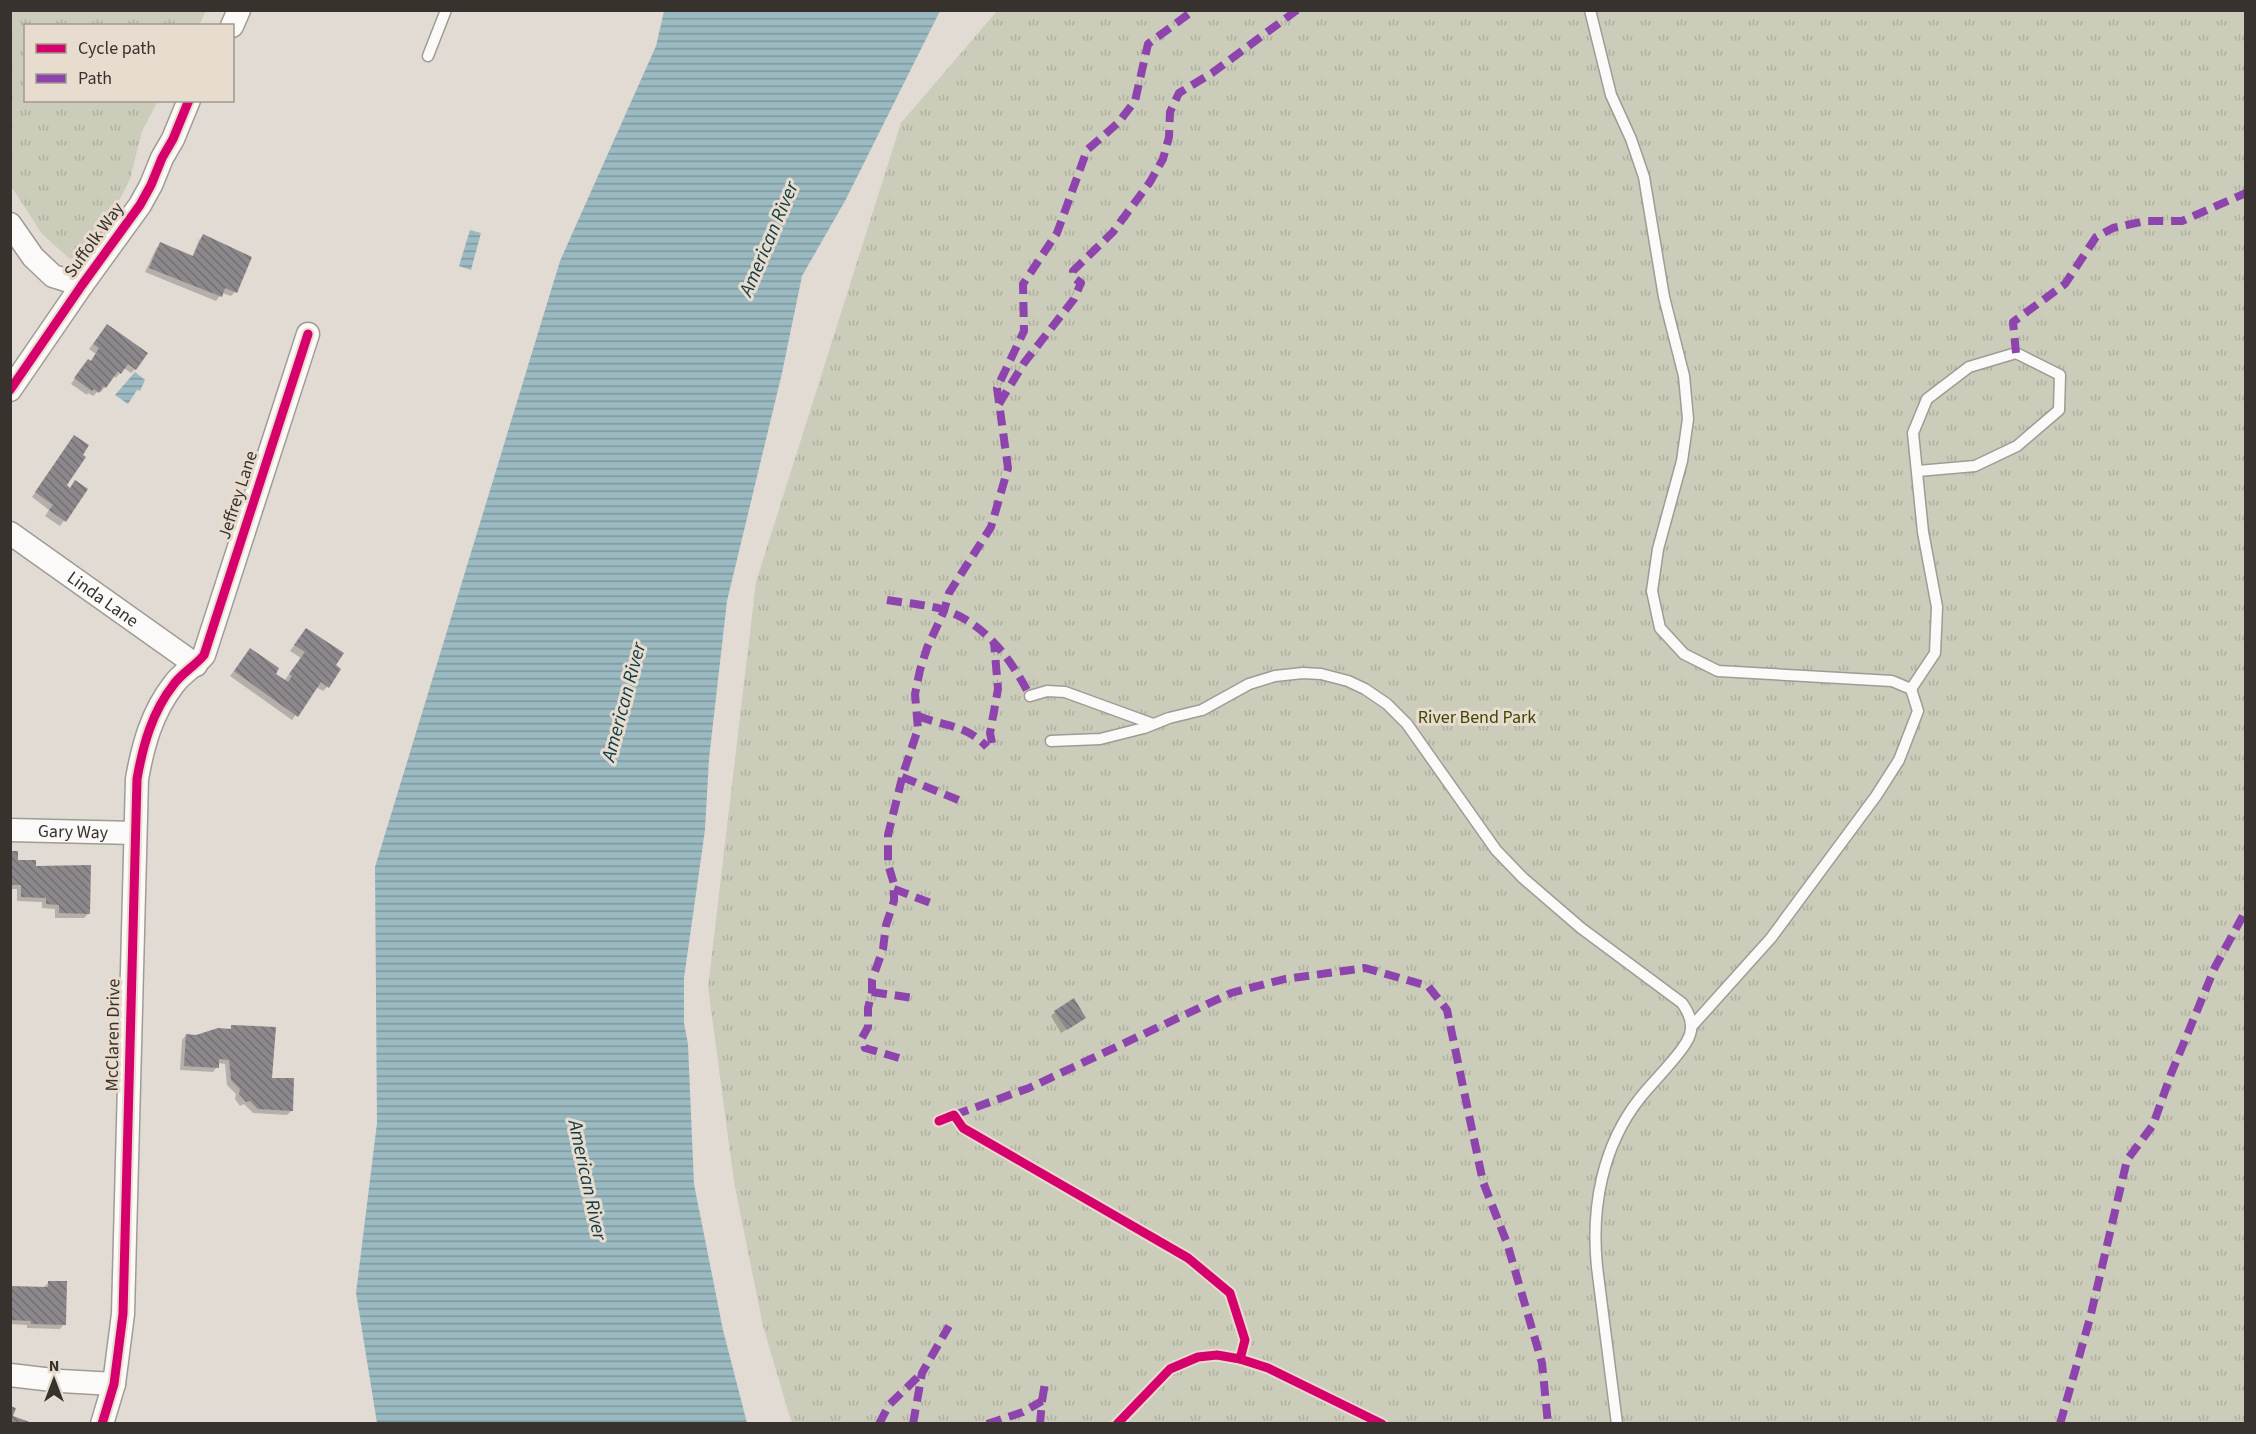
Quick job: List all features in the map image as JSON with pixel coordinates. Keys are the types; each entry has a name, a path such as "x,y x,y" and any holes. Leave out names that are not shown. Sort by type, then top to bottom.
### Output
{"street":[{"path":"233,24 239,10"},
{"name":"Suffolk Way","path":"10,390 140,205 173,139 188,102"},
{"path":"10,224 33,257 52,276 82,285"},
{"name":"Jeffrey Lane","path":"196,664 204,655 308,334"},
{"name":"Linda Lane","path":"10,533 196,664"},
{"name":"McClaren Drive","path":"102,1424 114,1384 123,1314 137,779 143,749 153,720 175,682 196,664"},
{"name":"Gary Way","path":"10,830 135,832"},
{"path":"10,1375 114,1384"}],"lane":[{"path":"429,56 446,10"},
{"path":"1590,10 1611,95 1631,139 1644,177 1664,297 1684,376 1688,419 1682,461 1658,549 1652,591 1660,628 1684,654 1718,670 1892,681 1911,689 1918,711 1899,760 1869,805 1771,938 1692,1026 1688,1041 1639,1099 1626,1118 1610,1150 1596,1208 1594,1244 1617,1424"},
{"path":"1911,689 1935,653 1937,607 1923,532 1913,433 1926,399 1969,367 2016,353 2060,375 2059,410 2017,446 1975,466 1918,471"},
{"path":"1051,741 1100,739 1202,710 1249,684 1275,676 1303,673 1348,681 1387,704 1407,724 1496,850 1516,871 1581,928 1682,1003 1688,1011 1692,1026"},
{"path":"1030,696 1047,691 1065,692 1153,724"}],"green space":[{"path":"11,11 206,11 200,24 24,24 24,102 157,102 142,131 130,179 93,253 70,259 42,234 11,186"},
{"name":"River Bend Park","path":"997,11 2245,11 2245,1423 792,1424 763,1326 734,1182 708,987 756,582 901,123"}],"water":[{"name":"American River","path":"664,11 940,11 845,201 802,276 782,373 727,601 709,759 705,830 684,978 684,1023 688,1044 694,1184 723,1330 747,1423 377,1423 356,1293 377,1123 375,867 560,261 656,46"},
{"path":"470,230 481,233 471,270 459,266"},
{"path":"135,372 145,380 140,391 137,390 128,404 115,395"}],"building":[{"path":"203,234 252,257 237,293 225,288 222,297 149,268 160,242 193,256"},
{"path":"107,324 148,353 136,370 128,364 121,374 118,371 106,388 103,386 99,393 94,389 92,391 74,378 88,359 91,361 99,348 93,344"},
{"path":"74,435 89,445 83,455 86,457 67,485 70,488 75,480 88,489 66,522 49,510 53,505 35,492"},
{"path":"306,628 344,653 336,665 341,669 329,688 321,682 298,717 234,671 250,648 279,668 276,674 288,682 292,676 289,674 305,652 294,645"},
{"path":"10,851 18,851 18,860 36,860 36,866 91,865 90,914 59,913 59,905 46,904 46,898 21,897 21,885 10,885"},
{"path":"1074,998 1086,1018 1067,1030 1054,1011"},
{"path":"231,1025 276,1027 272,1078 294,1078 293,1111 258,1109 250,1101 246,1102 239,1094 240,1089 231,1080 229,1060 219,1059 219,1068 184,1066 186,1034 196,1035 218,1028 231,1029"},
{"path":"48,1281 67,1281 66,1325 31,1324 31,1321 10,1320 10,1286 48,1287"},
{"path":"10,1406 16,1408 13,1416 35,1424 10,1424"}],"marked path":[{"path":"899,1058 865,1048 862,1038 868,1027 872,980 883,949 886,925 894,901 894,884 888,864 888,835 903,774 918,729 915,694 927,648 944,611 949,593 991,527 1008,468 997,388 1024,331 1023,284 1057,233 1087,150 1118,123 1135,101 1148,44 1194,10"},
{"path":"999,404 1024,363 1074,299 1081,283 1073,277 1073,271 1113,232 1150,182 1163,159 1169,137 1170,112 1179,93 1212,73 1297,10"},
{"path":"2016,353 2013,322 2065,284 2096,237 2113,228 2145,221 2182,221 2246,193"},
{"path":"887,600 938,608 969,621 1004,654 1030,696"},
{"path":"992,743 990,733 998,689 994,642"},
{"path":"918,716 963,730 987,747"},
{"path":"902,777 961,801"},
{"path":"894,889 936,905"},
{"path":"2060,1424 2090,1318 2127,1160 2153,1125 2171,1074 2215,967 2246,910"},
{"path":"954,1115 1029,1088 1231,993 1285,979 1365,968 1428,986 1447,1010 1483,1182 1507,1243 1542,1363 1548,1424"},
{"path":"872,992 913,998"},
{"path":"913,1424 922,1373 949,1326"},
{"path":"879,1424 889,1405 922,1373"},
{"path":"1042,1401 1045,1383"},
{"path":"987,1424 1023,1412 1042,1401 1040,1424"}],"cycle path":[{"path":"10,390 140,205 173,139 188,102"},
{"path":"102,1424 114,1384 123,1314 137,779 154,717 177,680 204,655 308,334"},
{"path":"939,1121 954,1115 963,1128 1188,1258 1230,1293 1245,1340 1240,1359"},
{"path":"1117,1424 1170,1369 1198,1357 1217,1355 1240,1359 1268,1368 1382,1424"}]}
